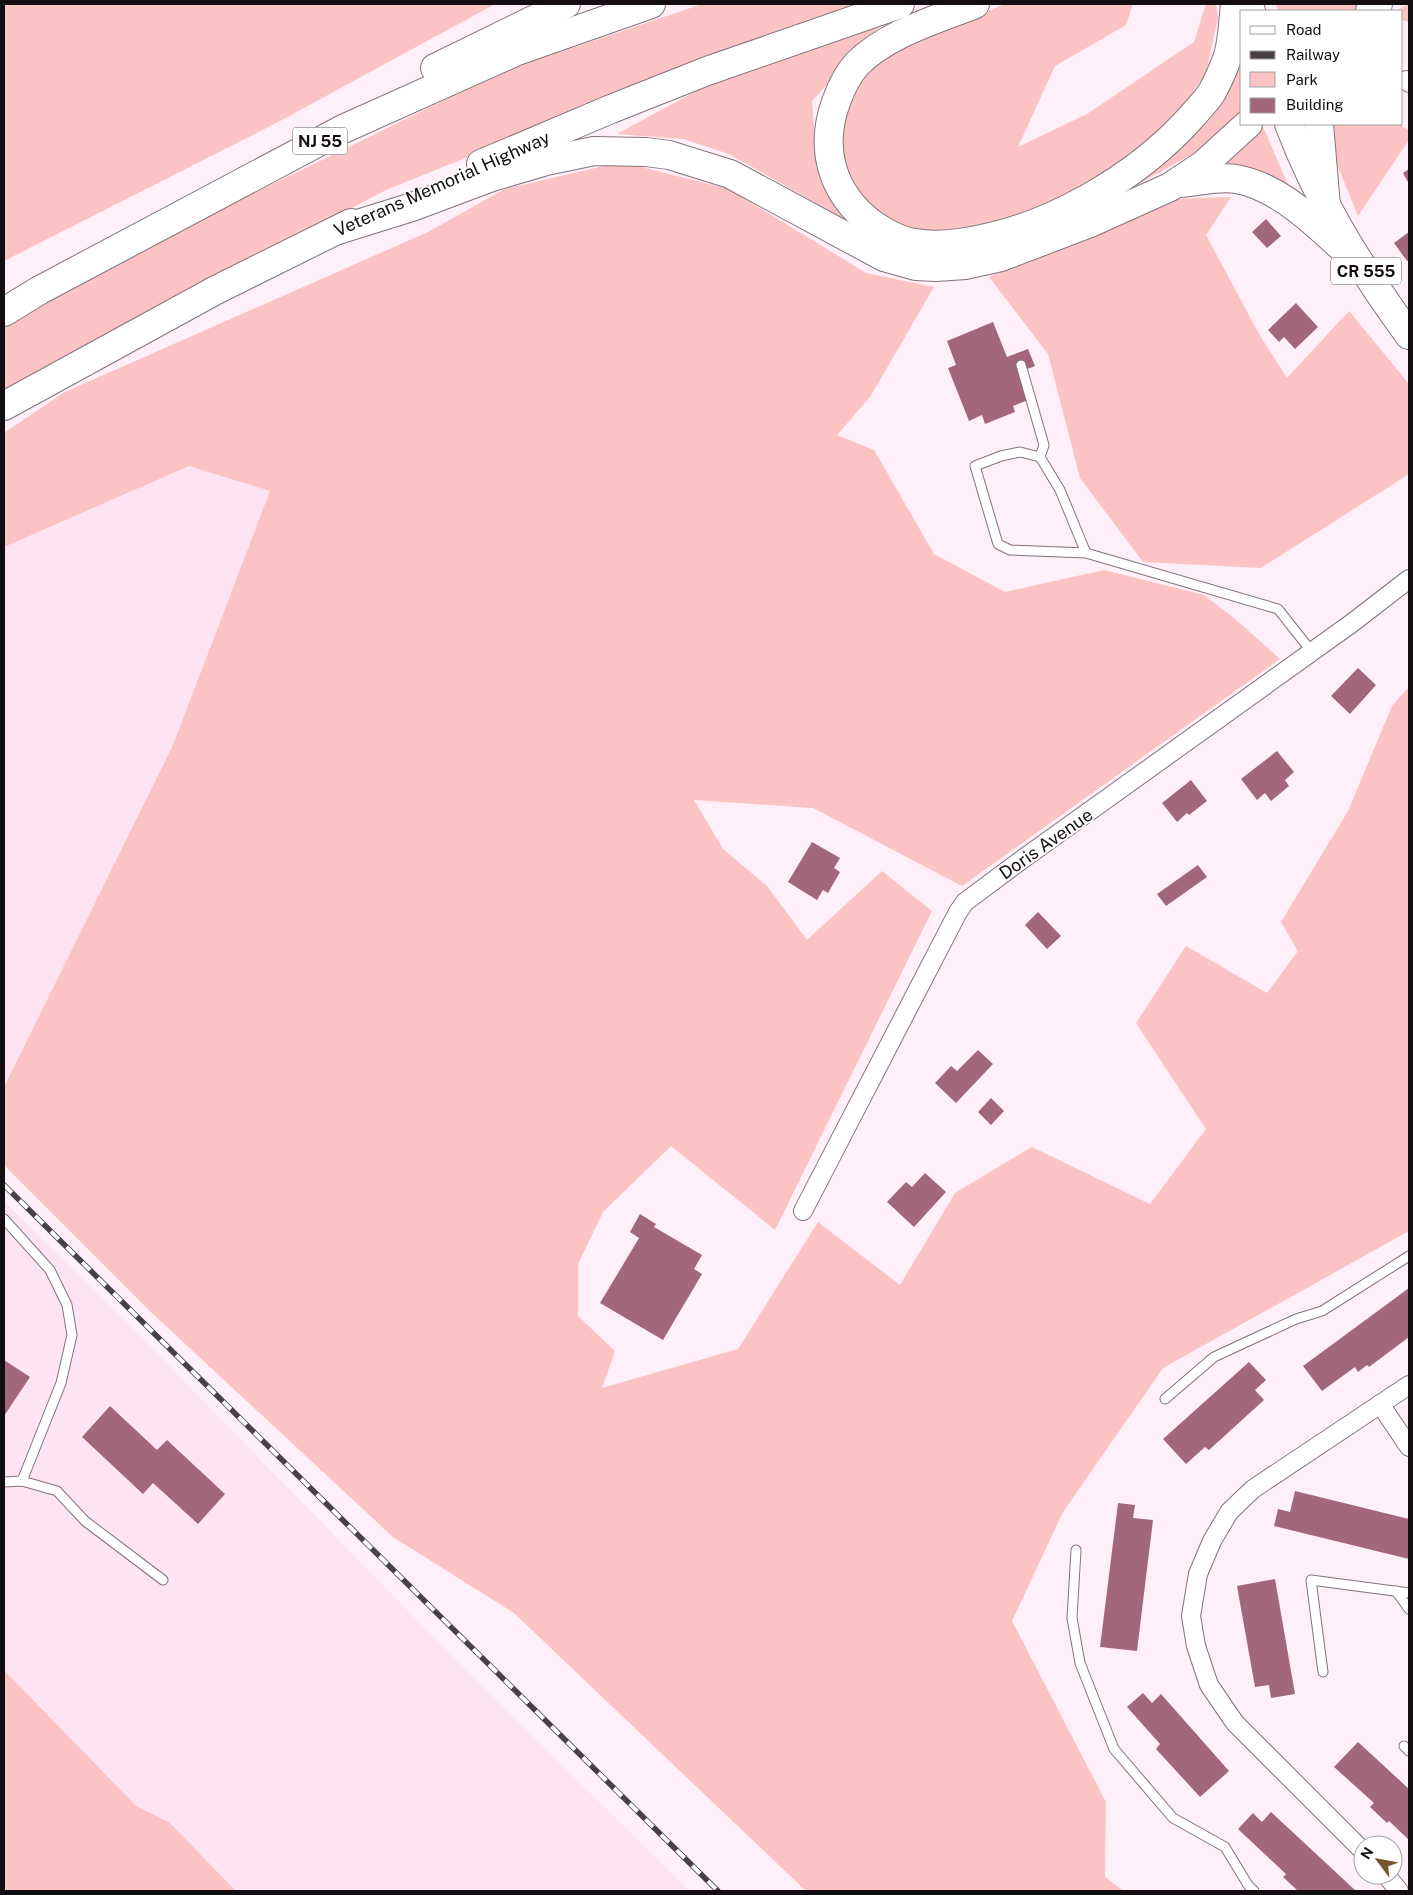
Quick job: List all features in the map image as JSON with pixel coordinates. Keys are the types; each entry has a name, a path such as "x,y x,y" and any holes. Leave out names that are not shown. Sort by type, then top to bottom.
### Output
{"main road":[{"path":"343,129 388,92 566,4"},
{"name":"NJ 55","path":"4,312 40,290 343,129 517,51 651,4"},
{"name":"Veterans Memorial Highway","path":"4,406 216,290 335,231 454,176 611,109 707,71 900,4"},
{"path":"975,4 910,31 874,49 847,76 834,107 829,125 828,146 830,162 837,183 847,200 877,228 895,237 914,243 935,246 976,240 1023,228 1071,207 1134,168 1167,141 1211,94 1228,55 1235,4"},
{"path":"335,231 412,207 492,177 546,160 594,151 646,152 669,155 730,174 884,256 916,266 965,265 1002,257 1090,223 1174,184 1203,165 1247,125"},
{"name":"CR 555","path":"1289,125 1315,185 1339,231 1409,335"},
{"path":"1320,125 1326,206"},
{"path":"1174,184 1213,178 1235,179 1255,184 1289,204 1362,266"}],"street":[{"name":"Doris Avenue","path":"803,1211 936,952 958,912 966,902 1020,861 1312,652 1409,579"},
{"path":"1353,1841 1234,1722 1209,1685 1196,1646 1191,1616 1198,1574 1212,1541 1229,1512 1253,1489 1409,1385"},
{"path":"1380,1404 1409,1448"}],"lane":[{"path":"1021,365 1044,444 1040,457"},
{"path":"1086,553 1060,490 1040,457 1020,452 1001,456 975,466 998,544 1010,550 1086,553 1278,609 1312,652"},
{"path":"4,1219 50,1270 67,1305 72,1335 61,1383 22,1481"},
{"path":"1165,1399 1214,1357 1296,1319 1322,1311 1409,1256"},
{"path":"4,1482 22,1481 57,1491 85,1521 163,1580"},
{"path":"1076,1550 1072,1618 1080,1663 1114,1749 1173,1818 1225,1846 1248,1885 1254,1891"},
{"path":"1323,1672 1311,1580 1409,1593"},
{"path":"1396,1591 1409,1609"}],"shaded area":[{"path":"189,466 270,491 173,745 4,1087 4,547"},
{"path":"4,1201 137,1333 486,1691 690,1891 236,1891 170,1822 136,1806 4,1670"}],"green space":[{"path":"4,4 495,4 282,120 4,261"},
{"path":"702,4 875,4 698,64 386,190 47,369 4,396 4,326 81,278 504,71"},
{"path":"1005,4 1133,4 1126,25 1055,66 1018,147 1087,114 1194,42 1206,4 1216,4 1218,18 1206,73 1171,123 1094,182 1017,219 951,234 891,224 850,186 838,142 847,96 868,66 895,49"},
{"path":"1276,4 1370,4 1362,10 1278,10"},
{"path":"1409,4 1409,22 1403,20 1403,10 1398,10"},
{"path":"880,26 812,101 817,169 858,227 729,154 683,139 617,134 724,76"},
{"path":"1239,59 1240,117 1208,145 1112,199"},
{"path":"1256,125 1262,125 1290,190 1252,168 1223,165"},
{"path":"1331,125 1400,125 1409,131 1409,140 1358,216 1330,147"},
{"path":"621,162 729,189 866,273 934,287 870,397 837,435 874,450 934,554 1005,592 1104,570 1204,595 1234,618 1280,659 962,886 813,808 694,800 723,849 767,886 807,940 882,871 932,911 775,1230 671,1146 603,1212 578,1264 578,1316 615,1351 602,1388 738,1349 818,1222 900,1285 955,1193 1032,1147 1150,1204 1206,1129 1136,1023 1186,946 1267,993 1298,951 1281,922 1348,811 1392,706 1409,687 1409,1231 1163,1368 1063,1512 1012,1621 1106,1802 1105,1877 1124,1891 806,1891 514,1613 393,1537 153,1314 4,1165 4,1087 173,745 270,491 189,466 4,547 4,433 65,392 428,232 505,189"},
{"path":"1231,197 1206,235 1259,334 1287,378 1349,311 1409,384 1409,474 1261,568 1143,562 1080,478 1048,354 989,277 1163,199"},
{"path":"4,1670 136,1806 169,1822 236,1891 4,1891"}],"building":[{"path":"1409,169 1409,184 1403,173"},
{"path":"1266,219 1281,236 1267,248 1252,232"},
{"path":"1409,232 1409,260 1407,261 1394,243"},
{"path":"1296,303 1318,327 1295,349 1284,337 1279,342 1268,330"},
{"path":"993,322 1007,357 1028,349 1035,366 1020,372 1031,399 1013,406 1015,412 985,424 982,415 969,421 948,368 956,365 947,341"},
{"path":"1358,668 1376,685 1350,714 1331,696"},
{"path":"1277,751 1294,772 1285,780 1289,786 1271,801 1265,793 1257,800 1241,779"},
{"path":"1191,780 1207,801 1189,815 1187,813 1177,822 1162,803"},
{"path":"812,842 840,858 834,868 840,872 828,893 823,890 817,900 788,882"},
{"path":"1198,865 1207,877 1166,906 1157,894"},
{"path":"1038,912 1061,936 1047,949 1025,925"},
{"path":"978,1050 993,1064 956,1103 935,1083 951,1066 957,1071"},
{"path":"991,1098 1004,1111 991,1125 978,1112"},
{"path":"925,1173 946,1192 914,1227 887,1202 906,1182 912,1187"},
{"path":"640,1214 656,1224 654,1227 702,1255 694,1269 702,1274 663,1340 600,1303 639,1238 630,1232"},
{"path":"1409,1288 1409,1337 1369,1367 1367,1365 1358,1372 1355,1367 1322,1391 1303,1366"},
{"path":"4,1360 30,1377 4,1416"},
{"path":"1249,1362 1266,1380 1255,1390 1264,1400 1209,1450 1205,1447 1186,1464 1163,1439"},
{"path":"110,1406 157,1450 167,1440 225,1494 198,1524 153,1483 143,1494 82,1437"},
{"path":"1295,1491 1409,1519 1409,1559 1274,1526 1278,1509 1290,1512"},
{"path":"1118,1503 1135,1505 1133,1518 1153,1520 1137,1651 1100,1647"},
{"path":"1275,1579 1295,1694 1271,1698 1269,1685 1255,1687 1237,1586"},
{"path":"1143,1693 1152,1703 1161,1694 1229,1771 1200,1797 1156,1749 1160,1744 1127,1707"},
{"path":"1358,1742 1409,1789 1409,1840 1389,1821 1387,1823 1370,1807 1374,1803 1334,1767"},
{"path":"1271,1812 1356,1891 1298,1891 1283,1877 1286,1874 1238,1829 1253,1813 1262,1822"}],"railway":[{"path":"4,1185 718,1891"}]}
